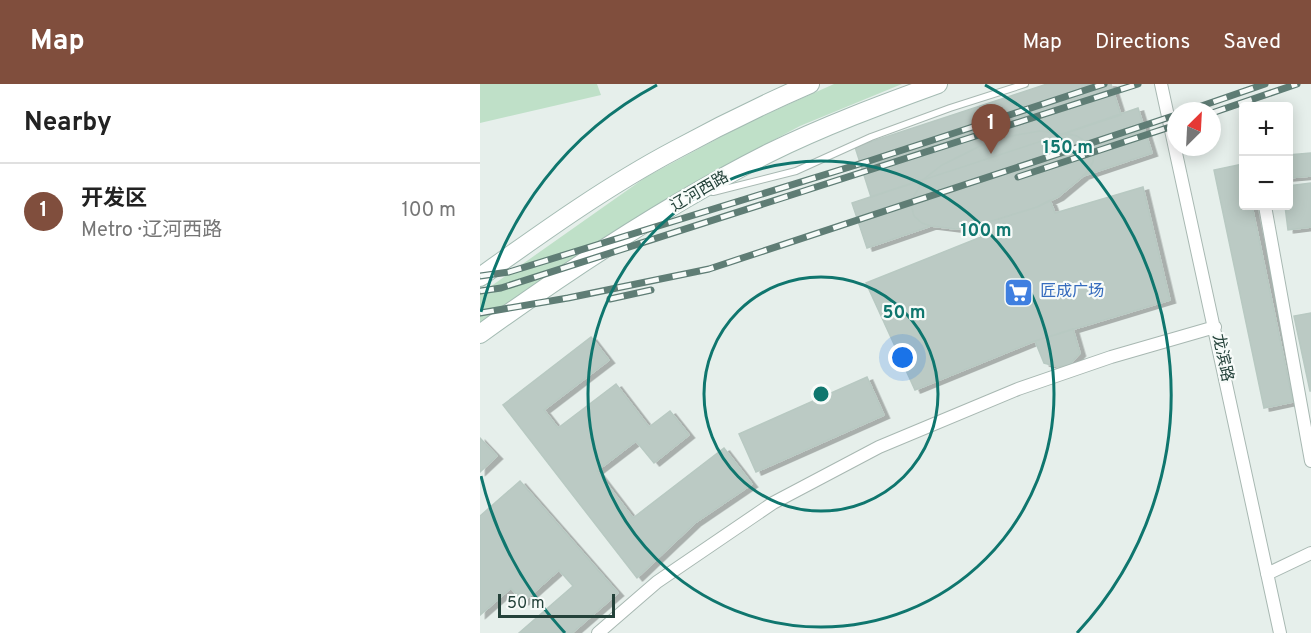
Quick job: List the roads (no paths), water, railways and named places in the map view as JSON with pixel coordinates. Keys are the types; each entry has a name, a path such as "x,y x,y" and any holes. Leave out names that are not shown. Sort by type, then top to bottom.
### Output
{"main road":[{"path":"480,277 586,203 673,150 751,110 810,84"},
{"name":"辽河西路","path":"480,334 551,284 692,197 769,153 862,111 938,84"}],"street":[{"name":"龙滨路","path":"1161,84 1280,633"},
{"path":"1266,210 1311,461"},
{"path":"598,633 657,582 773,503 879,447 1018,389 1111,357 1215,327"},
{"path":"1267,574 1311,553"}],"lane":[{"path":"692,197 796,171 871,137 1025,84"}],"railway":[{"path":"480,276 509,272 869,161 1104,84"},
{"path":"480,291 501,288 1138,84"},
{"path":"1213,102 1265,84"},
{"path":"1221,110 1297,84"},
{"path":"480,313 568,298 709,269 1167,118"},
{"path":"1018,177 1167,128"},
{"path":"610,299 651,290"}],"place":[{"name":"开发区","path":"991,154"},
{"name":"匠成广场","path":"1019,292"}]}
